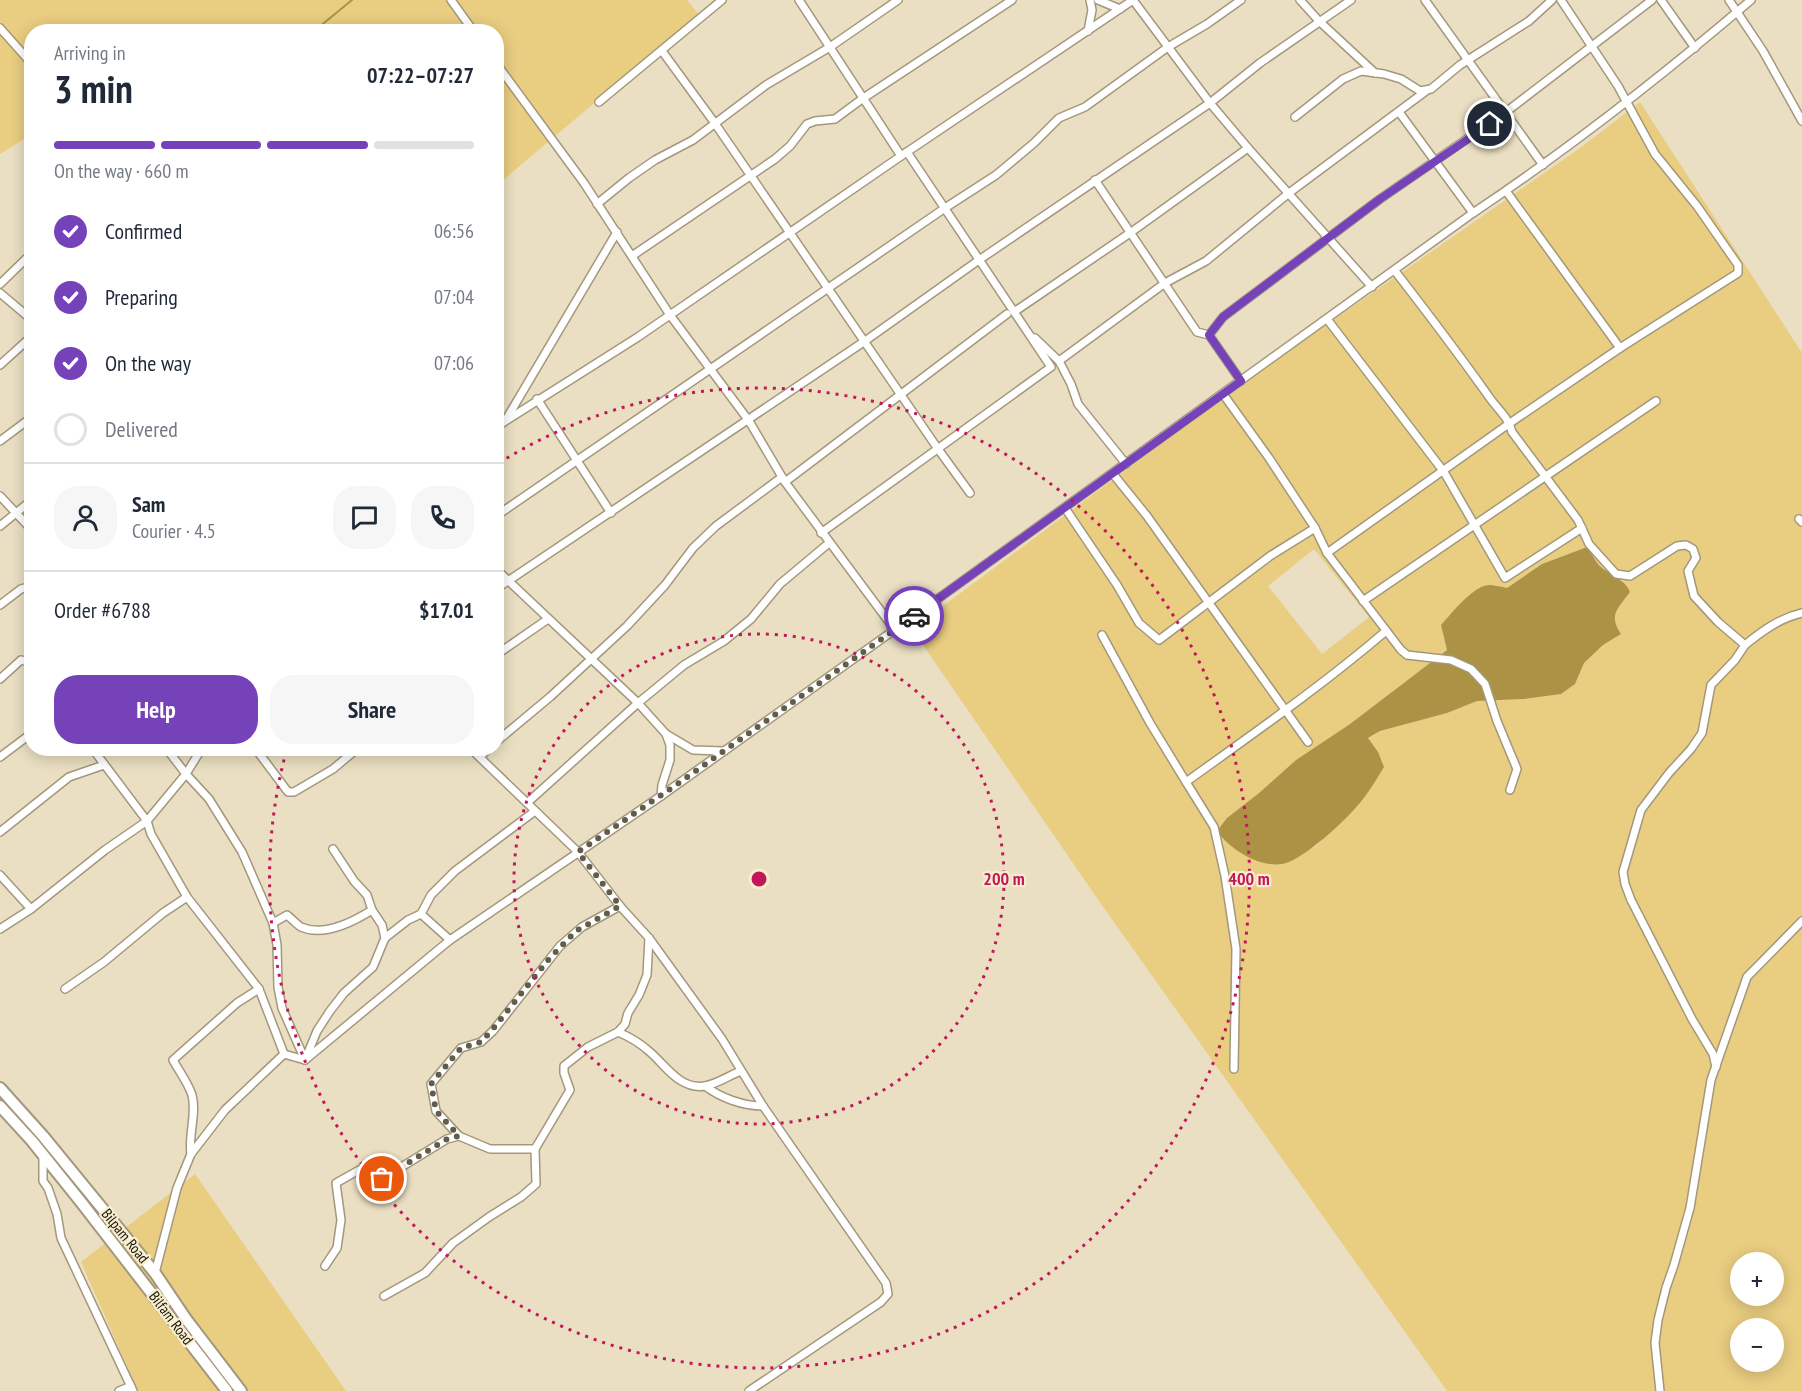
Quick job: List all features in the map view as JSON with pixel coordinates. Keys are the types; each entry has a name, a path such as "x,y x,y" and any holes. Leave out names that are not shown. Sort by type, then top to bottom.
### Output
{"main road":[{"name":"Bilpam Road","path":"0,1088 43,1136 155,1273 186,1319 241,1391"},
{"name":"Bilfam Road","path":"0,1106 43,1155 227,1391"}],"street":[{"path":"451,0 468,24"},
{"path":"599,102 722,0"},
{"path":"799,0 862,99 945,208 1051,367 821,533"},
{"path":"597,204 656,160 693,140 766,85 830,47 898,0"},
{"path":"632,256 775,159 790,146 807,124 835,119 1012,0"},
{"path":"1088,31 1092,10 1090,0"},
{"path":"1098,0 1120,9"},
{"path":"506,420 638,337 1133,0 1210,103 1372,287"},
{"path":"504,510 996,175 1059,118 1085,107 1241,0"},
{"path":"1300,0 1375,73"},
{"path":"504,584 865,342 979,260 1210,103 1260,63 1351,0"},
{"path":"1425,0 1543,165"},
{"path":"1059,361 1165,283 1206,261 1289,193 1431,89 1460,64 1469,61 1529,21 1552,0"},
{"path":"1327,553 1620,348 1738,273 1738,265 1704,216 1655,154 1626,101 1561,0"},
{"path":"1209,335 1223,317 1434,160 1506,112 1652,0"},
{"path":"1661,0 1695,48"},
{"path":"1729,0 1762,51 1801,119"},
{"path":"305,1060 450,940 661,796 1543,165 1598,125 1751,0"},
{"path":"0,28 24,55"},
{"path":"662,51 791,233 970,494"},
{"path":"1295,117 1352,74 1361,71 1401,80 1420,91 1426,91"},
{"path":"504,74 617,232 670,315 749,421 783,480 895,630"},
{"path":"1399,112 1473,213"},
{"path":"504,735 592,659 665,585 693,548 716,526 901,396 1011,313 1248,148"},
{"path":"1095,180 1197,332 1209,335 1241,381"},
{"path":"1506,191 1620,348"},
{"path":"506,420 617,232"},
{"path":"979,260 1005,290 1011,313 1059,361 1078,404 1126,464"},
{"path":"0,284 24,261"},
{"path":"1395,271 1510,423 1512,432 1582,528 1589,544 1616,574 1630,576 1677,546 1686,545 1693,549 1696,558 1688,571 1694,596 1718,622 1745,645"},
{"path":"0,293 24,313"},
{"path":"1328,319 1444,472 1504,578 1582,528"},
{"path":"0,364 24,343"},
{"path":"1223,394 1315,528 1327,553 1401,650 1407,655 1451,660 1471,669 1485,684 1497,721 1517,769 1510,790"},
{"path":"537,399 610,513"},
{"path":"1363,601 1656,401"},
{"path":"0,441 24,423"},
{"path":"1113,474 1147,516 1308,742"},
{"path":"0,496 24,522"},
{"path":"0,526 24,506"},
{"path":"1065,508 1117,585 1139,623 1159,640 1270,556 1315,528"},
{"path":"527,803 638,703 684,665 724,641 751,619 780,585 829,543"},
{"path":"504,576 638,703 666,734 693,750 724,751"},
{"path":"0,605 24,588"},
{"path":"1716,1067 1713,1054 1692,1019 1631,900 1623,872 1641,810 1702,733 1711,685 1735,660 1745,645 1756,636 1783,619 1802,613"},
{"path":"504,649 548,619"},
{"path":"1186,782 1354,659 1386,631"},
{"path":"1102,635 1150,723 1214,827 1225,876 1236,949 1234,1069"},
{"path":"0,679 21,660 24,661"},
{"path":"661,796 670,760 670,745 666,734"},
{"path":"0,758 24,739"},
{"path":"98,756 147,821 151,834 186,897 259,989 284,1054"},
{"path":"172,756 209,799 242,852 273,923 282,1008 305,1060"},
{"path":"0,929 31,909 70,876 147,821 186,774 197,756"},
{"path":"261,756 288,792 294,792 333,769 348,756"},
{"path":"480,757 578,852 620,906 650,938 722,1039 763,1107 886,1283 888,1294 881,1302 749,1391"},
{"path":"0,832 69,777 105,765"},
{"path":"305,1060 317,1031 330,1011 344,993 374,967 385,938 408,920 421,914 431,895 454,871 535,811"},
{"path":"333,849 354,881 367,895 372,910 382,925 385,938"},
{"path":"0,875 31,909"},
{"path":"65,989 104,962 163,912 186,897"},
{"path":"535,1149 490,1149 459,1136 436,1111 431,1084 461,1048 481,1042 549,959 576,931 620,906"},
{"path":"273,923 287,915 302,927 328,930 359,918 372,910"},
{"path":"421,914 450,940"},
{"path":"1660,1391 1655,1343 1658,1320 1690,1208 1711,1080 1747,977 1802,921"},
{"path":"384,1296 425,1273 453,1243 521,1197 536,1184 535,1149 570,1090 564,1066 588,1047 618,1032 626,1024 627,1013 639,995 646,975 650,938"},
{"path":"191,1154 189,1143 193,1104 191,1094 173,1060 237,1003 259,989"},
{"path":"618,1032 633,1039 650,1052 676,1079 693,1085 705,1086 741,1071"},
{"path":"284,1054 305,1060"},
{"path":"155,1273 177,1188 191,1154 225,1110 284,1054"},
{"path":"705,1086 713,1092 748,1106 763,1107"},
{"path":"325,1266 338,1248 341,1220 336,1183 361,1169 382,1179 438,1144 459,1136"},
{"path":"43,1155 43,1181 48,1188 57,1214 61,1238 96,1303 132,1389 118,1391"}],"shaded area":[{"path":"0,0 687,0 699,15 504,179 504,24 24,24 24,139 0,154"},
{"path":"1640,102 1802,353 1802,1391 1447,1391 1099,901 912,629 1236,388 1580,148","holes":["1587,547 1597,563 1622,580 1630,592 1618,607 1615,616 1621,634 1603,645 1584,663 1575,684 1561,694 1524,699 1477,701 1447,713 1380,731 1368,739 1365,796 1316,846 1287,863 1227,818 1296,760 1350,724 1447,650 1441,625 1487,585 1507,588 1542,564","1314,549 1369,617 1322,654 1268,586"]},
{"path":"1587,547 1598,564 1624,583 1630,592 1618,607 1615,616 1621,634 1603,645 1584,663 1575,684 1561,694 1524,699 1477,701 1447,713 1380,731 1368,738 1378,752 1384,767 1373,785 1342,822 1308,850 1289,862 1269,864 1259,862 1239,852 1217,831 1227,818 1296,760 1350,724 1447,650 1441,625 1475,591 1488,585 1507,588 1542,564"},
{"path":"195,1174 346,1391 138,1391 81,1262"}],"waterway":[{"path":"323,24 352,0"}],"way so far":[{"path":"382,1179 447,1139 459,1136 436,1111 431,1084 461,1048 481,1042 560,946 576,931 620,906 578,852 914,616"}],"route":[{"path":"914,616 1241,381 1209,335 1223,317 1380,199 1434,160 1490,124"}]}
